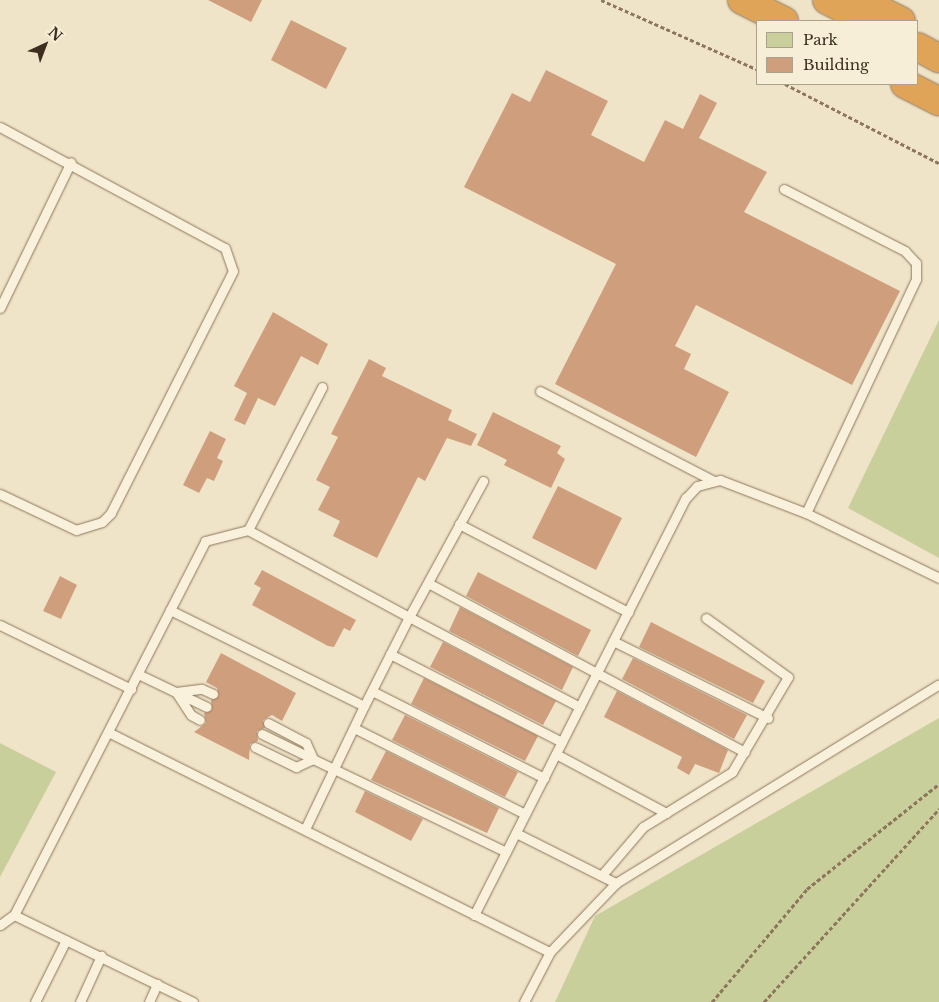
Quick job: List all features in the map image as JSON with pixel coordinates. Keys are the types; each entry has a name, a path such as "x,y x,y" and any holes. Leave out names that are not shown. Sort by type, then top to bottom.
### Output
{"highway":[{"path":"742,0 782,20"},
{"path":"827,0 866,20"},
{"path":"859,0 899,20"},
{"path":"878,0 904,20"},
{"path":"919,31 939,41"},
{"path":"919,48 939,58"},
{"path":"907,85 939,101"}],"lane":[{"path":"0,127 71,162 217,243 231,261 229,284 111,513 102,522 82,529 56,520 0,494"},
{"path":"0,308 71,162"},
{"path":"784,189 905,251 918,271 806,513"},
{"path":"248,530 322,387"},
{"path":"540,391 712,480 728,481 806,513 939,578"},
{"path":"474,915 686,498 712,480"},
{"path":"305,830 390,654 483,481"},
{"path":"459,524 628,612"},
{"path":"0,925 14,915 110,733 205,541 248,530 580,707"},
{"path":"428,582 745,752"},
{"path":"170,610 364,706"},
{"path":"602,874 643,827 732,772 768,718 788,678 706,618"},
{"path":"0,625 131,689"},
{"path":"613,641 768,718"},
{"path":"390,654 562,742"},
{"path":"138,674 207,707"},
{"path":"524,1002 550,952 616,883 939,684"},
{"path":"176,692 202,689 214,694"},
{"path":"372,691 544,778"},
{"path":"176,692 191,715 200,720"},
{"path":"268,723 306,743 313,759"},
{"path":"354,728 525,814"},
{"path":"110,733 550,952"},
{"path":"262,734 506,852"},
{"path":"255,747 296,767 313,759"},
{"path":"556,754 666,813"},
{"path":"516,833 602,874 616,883"},
{"path":"14,915 193,1002"},
{"path":"35,1002 66,940"},
{"path":"80,1002 101,956"},
{"path":"149,1002 157,984"}],"path":[{"path":"601,0 756,69"},
{"path":"786,85 939,163"},
{"path":"712,1002 807,889 939,784"},
{"path":"764,1002 939,809"}],"green space":[{"path":"939,320 939,558 848,508"},
{"path":"939,718 939,1002 555,1002 595,916"},
{"path":"0,743 56,772 0,877"}],"building":[{"path":"208,0 262,0 251,22"},
{"path":"291,20 347,48 326,89 271,60"},
{"path":"546,70 608,101 591,135 644,162 665,120 683,129 700,94 717,103 699,138 767,172 744,212 900,291 852,385 696,305 675,346 691,354 684,369 729,392 696,457 555,384 616,264 464,187 512,93 530,102"},
{"path":"273,312 328,344 318,365 301,356 275,406 258,398 245,425 234,420 247,393 234,386"},
{"path":"369,359 386,368 382,376 452,410 448,420 477,434 471,446 447,438 425,481 418,477 377,558 333,536 340,521 318,510 330,487 316,480 338,437 331,434"},
{"path":"493,412 561,446 557,453 565,459 551,488 504,465 507,460 477,445"},
{"path":"210,431 226,439 217,458 223,461 214,481 207,478 199,493 183,485"},
{"path":"558,486 622,518 596,570 532,538"},
{"path":"262,570 356,620 350,631 344,628 334,647 328,646 252,605 261,588 254,584"},
{"path":"478,572 591,630 578,656 466,596"},
{"path":"60,576 77,585 61,619 43,611"},
{"path":"460,607 573,667 562,690 449,631"},
{"path":"651,622 765,681 753,703 639,647"},
{"path":"443,642 556,701 543,725 430,667"},
{"path":"221,653 296,693 282,721 272,715 263,720 265,728 257,731 258,741 250,744 249,760 194,732 206,723 204,713 212,710 211,700 219,696 217,688 206,682"},
{"path":"633,658 747,715 734,739 622,679"},
{"path":"424,678 538,736 525,761 411,704"},
{"path":"617,691 728,750 719,773 695,764 689,775 677,768 682,757 604,717"},
{"path":"405,715 518,772 505,797 392,740"},
{"path":"386,751 499,808 487,833 371,780"},
{"path":"365,791 423,819 411,841 355,812"}]}
